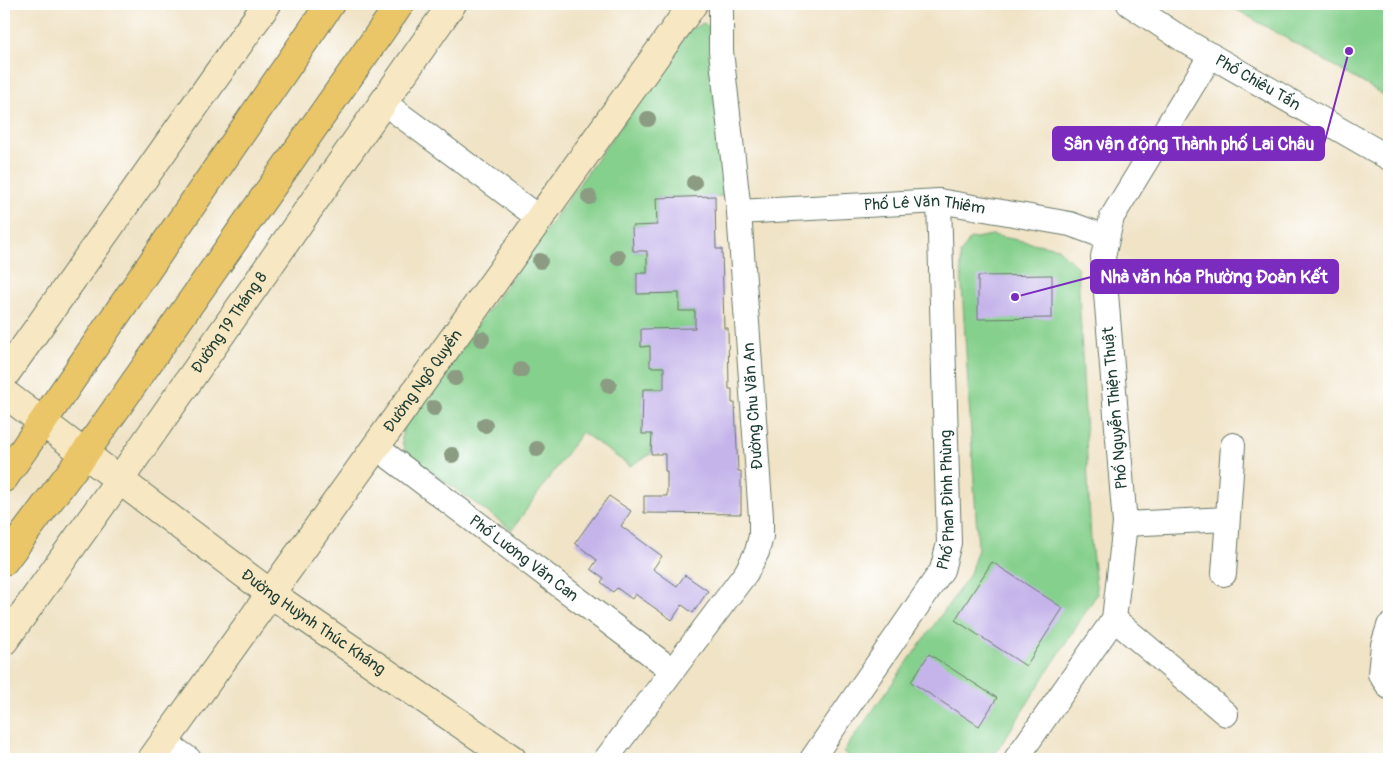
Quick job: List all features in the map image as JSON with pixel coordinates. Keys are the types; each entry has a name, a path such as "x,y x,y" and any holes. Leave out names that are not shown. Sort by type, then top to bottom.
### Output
{"highway":[{"path":"4,478 330,4"},
{"path":"4,561 85,453 400,4"}],"street":[{"path":"4,376 267,4"},
{"name":"Đường 19 Tháng 8","path":"4,641 120,479 452,4"},
{"name":"Đường Ngô Quyền","path":"159,751 693,4"},
{"name":"Đường Chu Văn An","path":"606,759 746,573 757,552 761,536 762,517 739,212 721,51 721,4"},
{"name":"Phố Chiêu Tấn","path":"1129,4 1211,55 1389,158"},
{"name":"Phố Nguyễn Thiện Thuật","path":"1016,759 1114,619 1125,524 1102,257 1112,217 1211,55"},
{"path":"384,102 539,218"},
{"name":"Phố Lê Văn Thiêm","path":"739,212 939,201 1070,224 1106,237"},
{"name":"Phố Phan Đình Phùng","path":"818,757 942,570 949,543 939,201"},
{"name":"Đường Huỳnh Thúc Kháng","path":"4,393 271,594 512,759"},
{"path":"1224,574 1226,519 1233,445"},
{"name":"Phố Lương Văn Can","path":"376,447 672,670"},
{"path":"1125,524 1226,519"},
{"path":"1114,619 1226,714"},
{"path":"1389,626 1383,645 1380,674 1389,687"},
{"path":"159,751 189,759"}],"green space":[{"path":"1227,4 1389,4 1389,98"},
{"path":"704,23 709,27 713,46 725,196 656,198 657,225 632,226 633,251 647,251 647,273 637,273 637,293 679,293 679,311 695,311 695,328 641,346 650,346 664,367 664,389 643,389 642,433 652,434 651,454 630,466 582,432 512,530 410,456 402,443 403,428 691,29"},
{"path":"992,235 1058,248 1078,268 1091,542 1097,594 992,759 854,759 843,752 969,576 978,549 960,254 970,239"}],"building":[{"path":"715,196 716,249 722,249 724,328 728,328 729,389 732,389 732,403 735,403 738,471 741,471 741,514 644,513 644,496 667,496 667,471 665,471 665,454 651,454 652,434 642,434 643,389 664,389 664,367 650,367 650,346 641,347 641,329 695,328 695,311 679,311 679,293 637,294 637,273 647,273 647,251 633,251 632,226 657,225 656,198"},
{"path":"1052,275 1052,318 978,319 978,276"},
{"path":"609,496 631,511 621,526 662,556 653,569 677,586 685,575 708,591 693,613 682,605 672,620 635,594 632,599 617,588 613,592 601,582 604,578 591,569 597,560 575,543"},
{"path":"992,562 1063,608 1026,666 955,620"},
{"path":"929,654 997,698 979,726 911,682"}],"place":[{"name":"Sân vận động Thành phố Lai Châu","path":"1349,51"},
{"name":"Nhà văn hóa Phường Đoàn Kết","path":"1015,297"}]}
